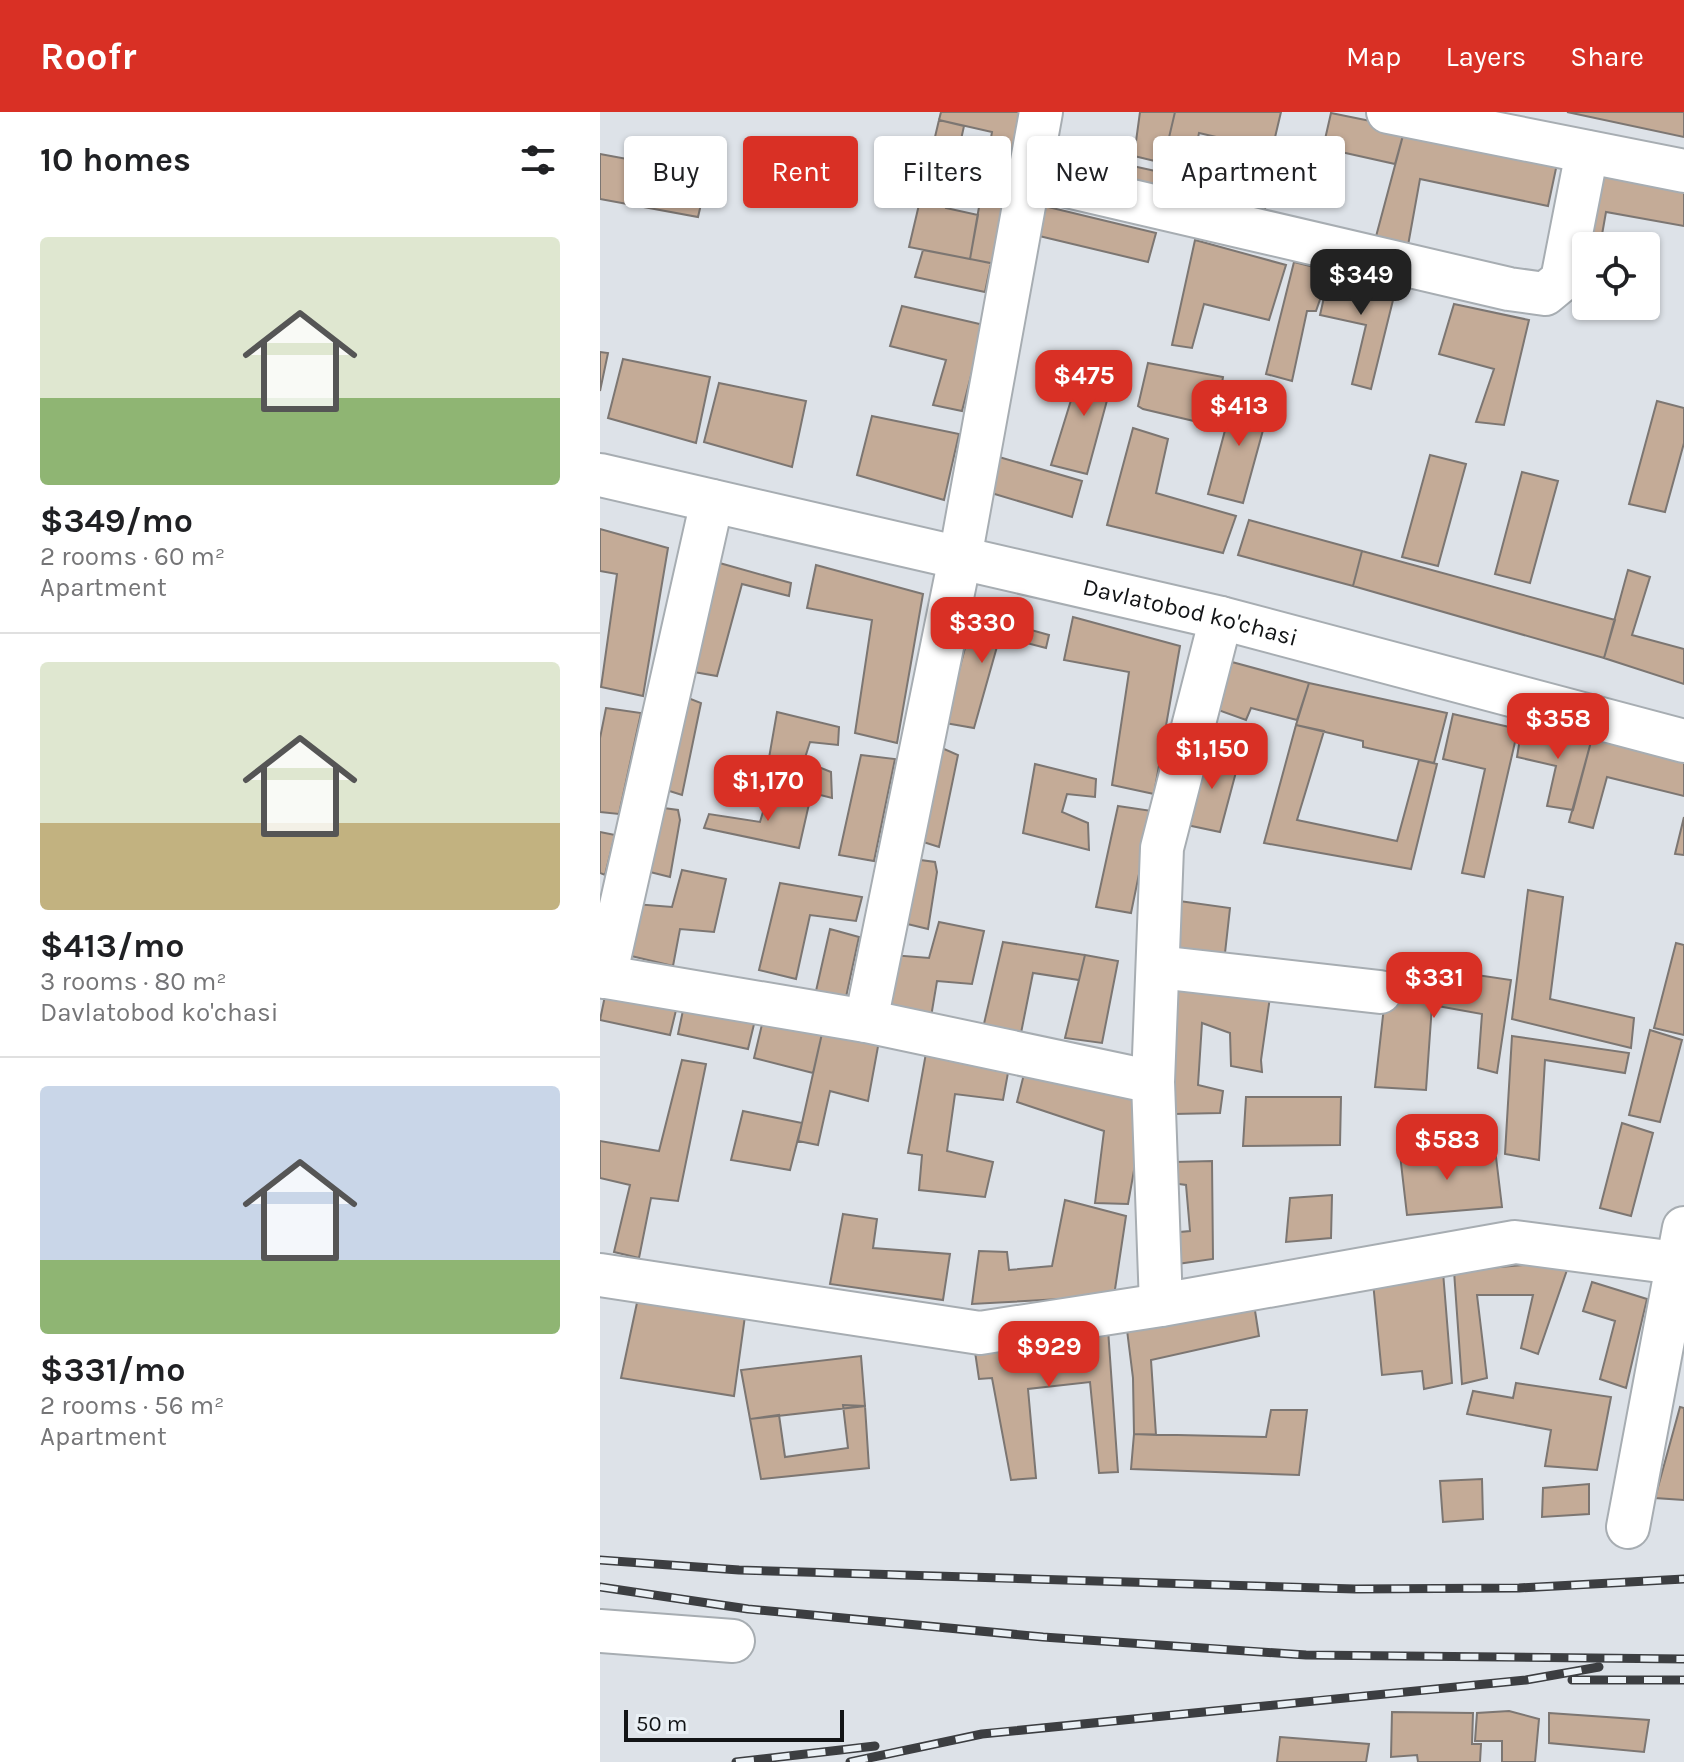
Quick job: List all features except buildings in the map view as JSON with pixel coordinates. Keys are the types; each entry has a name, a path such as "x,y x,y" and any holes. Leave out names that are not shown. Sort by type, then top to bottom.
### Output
{"street":[{"path":"1037,136 1041,112"},
{"path":"1388,112 1684,171"},
{"path":"1137,202 1509,289 1545,294 1562,280 1587,152"},
{"path":"866,1021 960,558 1027,188"},
{"name":"Davlatobod ko'chasi","path":"600,475 1221,618 1684,741"},
{"path":"712,501 603,976 866,1021 1153,1082"},
{"path":"1161,1305 1153,1082 1162,848 1221,618"},
{"path":"1158,967 1380,992"},
{"path":"600,1275 980,1333 1161,1305 1515,1242 1680,1245 1628,1527"},
{"path":"600,1631 733,1641"}],"railway":[{"path":"600,1560 739,1570 1355,1589 1519,1588 1684,1579"},
{"path":"600,1587 748,1609 1043,1637 1306,1655 1684,1659"},
{"path":"850,1762 982,1734 1526,1680 1599,1667"},
{"path":"1572,1680 1684,1680"},
{"path":"736,1762 875,1746"}]}
